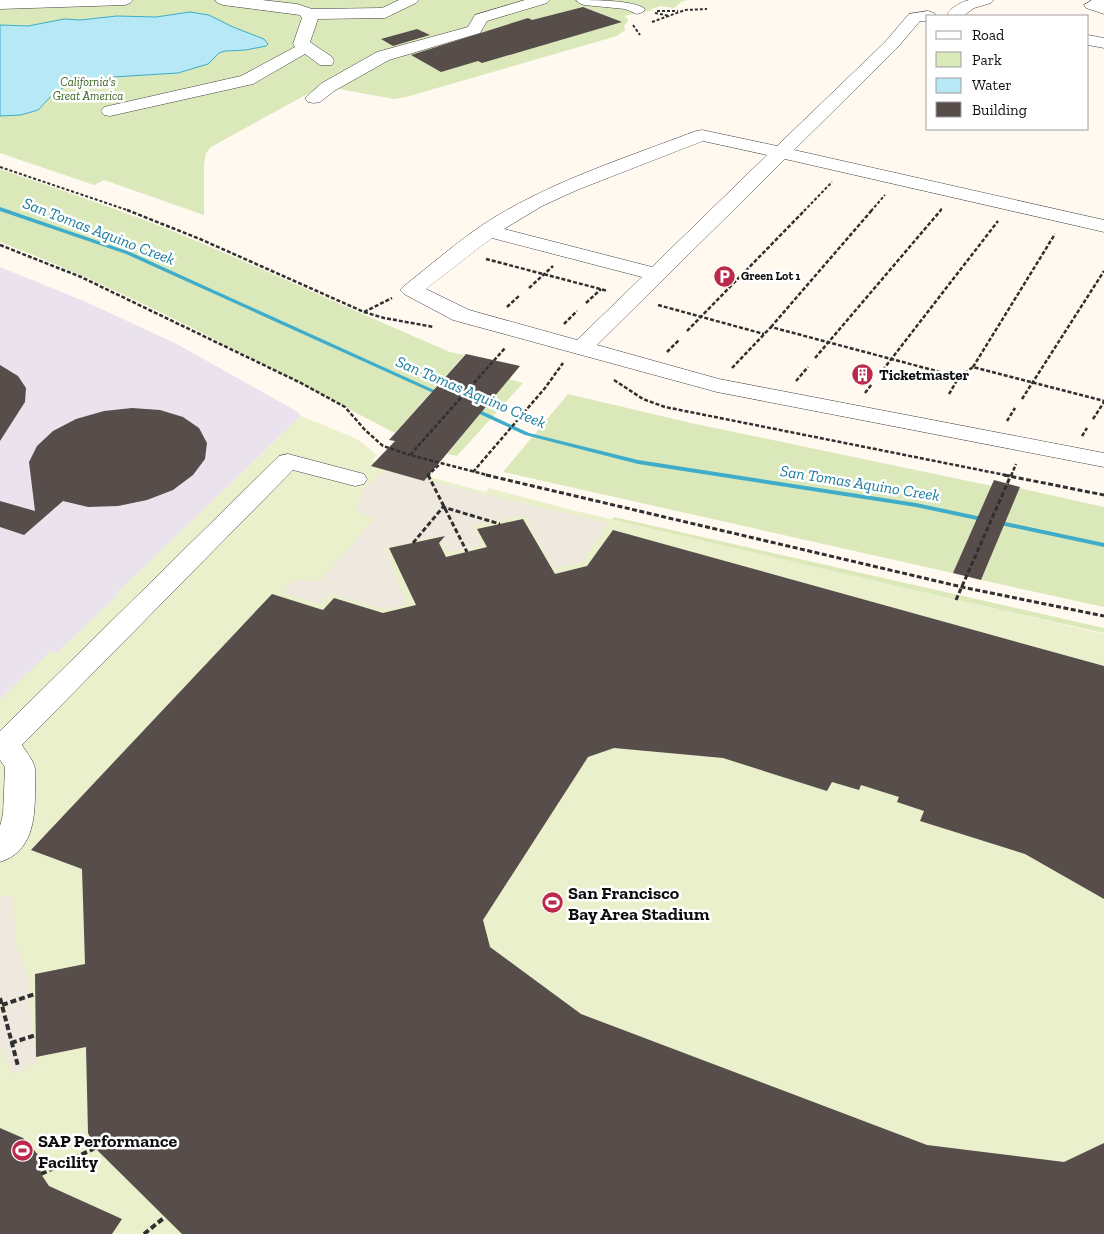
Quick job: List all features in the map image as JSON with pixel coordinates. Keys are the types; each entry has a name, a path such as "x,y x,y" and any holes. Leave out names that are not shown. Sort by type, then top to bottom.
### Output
{"street":[{"path":"0,4 125,0"},
{"path":"223,0 297,9 307,14 386,13 410,0"},
{"path":"321,93 383,56 474,30 481,18 542,0"},
{"path":"584,0 628,5 636,16"},
{"path":"958,15 968,5 986,0"},
{"path":"1104,1 1092,5 1104,10"},
{"path":"307,14 310,18 301,44 326,61"},
{"path":"574,354 891,45 915,17 926,16"},
{"path":"1089,40 1104,43"},
{"path":"110,111 247,80 305,48"},
{"path":"1104,226 702,135 551,194 517,211 489,230 412,290 461,315 574,354 717,385 1104,460"},
{"path":"489,230 657,274"},
{"path":"0,850 13,836 19,814 20,781 20,767 2,744 288,461 355,479"}],"path":[{"path":"650,22 666,19 680,10 698,7 707,9"},
{"path":"636,16 632,24 640,35"},
{"path":"687,331 846,167"},
{"path":"717,385 771,327 899,179"},
{"path":"815,358 955,192"},
{"path":"880,375 1011,205"},
{"path":"949,394 958,377 972,367 1066,217"},
{"path":"0,245 81,277 302,383 345,408 365,430 384,446 410,455 473,472 962,587 1104,616"},
{"path":"455,256 466,259 492,259 764,334"},
{"path":"1022,399 1104,271"},
{"path":"586,303 602,289"},
{"path":"364,312 398,294"},
{"path":"771,327 958,377"},
{"path":"473,472 574,354"},
{"path":"410,455 493,360"},
{"path":"972,367 1104,402 1093,419"},
{"path":"440,464 428,476 466,552"},
{"path":"956,600 1007,484"},
{"path":"443,507 500,524"},
{"path":"413,543 443,507"},
{"path":"2,1006 35,994"},
{"path":"0,998 18,1066"},
{"path":"11,1043 36,1036"},
{"path":"41,1174 94,1148"},
{"path":"144,1234 165,1217"}],"shaded area":[{"path":"0,267 84,301 177,344 298,412 301,416 57,653 51,651 0,701"},
{"path":"385,471 607,523 583,562 554,568 524,515 473,526 482,546 448,552 438,536 384,548 407,604 386,609 330,594 321,604 282,593 296,579 319,582 376,517 357,512 362,490"},
{"path":"0,896 13,897 16,945 30,985 30,1009 36,1062 14,1074 0,1047"}],"green space":[{"name":"California's Great America","path":"0,0 687,0 674,8 660,6 651,9 654,10 624,16 628,19 624,25 625,30 617,36 406,97 394,99 322,86 211,147 206,153 204,164 204,215 104,180 94,185 0,153"},
{"path":"0,169 172,231 450,352 464,355 395,433 151,308 51,262 0,242"},
{"path":"509,379 523,383 457,456 447,454"},
{"path":"568,394 691,423 992,486 953,573 503,472"},
{"name":"San Francisco Bay Area Stadium","path":"301,416 357,439 377,455 372,461 485,492 489,488 572,510 1104,634 1104,1234 0,1234 0,699 51,651 57,653"},
{"path":"1019,488 1104,507 1104,607 981,580"},
{"path":"614,517 1104,628 1104,633 610,522"}],"water":[{"path":"190,12 209,15 264,39 268,44 246,50 225,51 219,53 208,64 178,73 113,77 75,82 54,93 38,110 21,115 0,116 0,25 28,26 64,19 80,20 117,16 156,17"}],"building":[{"path":"583,7 622,22 482,63 478,61 441,72 411,55 528,18 532,20"},
{"path":"417,29 430,35 393,46 381,39"},
{"path":"466,354 520,366 424,481 371,466 395,441 389,440"},
{"path":"0,365 18,376 26,388 25,402 0,441"},
{"path":"132,408 160,410 183,417 199,428 207,443 205,459 193,475 173,490 147,500 118,506 88,507 63,501 24,535 0,527 0,501 35,511 29,462 37,446 53,431 76,419 104,411"},
{"path":"994,480 1020,487 981,580 953,573"},
{"name":"San Francisco Bay Area Stadium","path":"523,519 555,574 587,566 613,530 1104,666 1104,899 1025,854 920,821 924,811 897,802 899,797 861,785 859,790 832,782 827,791 723,758 614,748 588,757 483,920 490,947 581,1014 927,1145 1064,1162 1104,1143 1104,1234 182,1234 95,1148 88,1133 86,1047 36,1057 35,974 85,964 82,869 31,850 272,594 323,610 334,598 383,613 416,605 389,548 445,536 439,543 446,557 487,547 477,529"},
{"name":"SAP Performance Facility","path":"0,1128 23,1138 31,1146 38,1155 41,1174 49,1186 122,1219 112,1234 0,1234"}],"waterway":[{"name":"San Tomas Aquino Creek","path":"0,209 128,253 442,395"},
{"name":"San Tomas Aquino Creek","path":"473,409 527,434 638,462 916,505 1104,545"}],"place":[{"name":"Green Lot 1","path":"725,276"},
{"name":"Ticketmaster","path":"863,375"},
{"name":"San Francisco Bay Area Stadium","path":"552,903"},
{"name":"SAP Performance Facility","path":"22,1151"}]}
